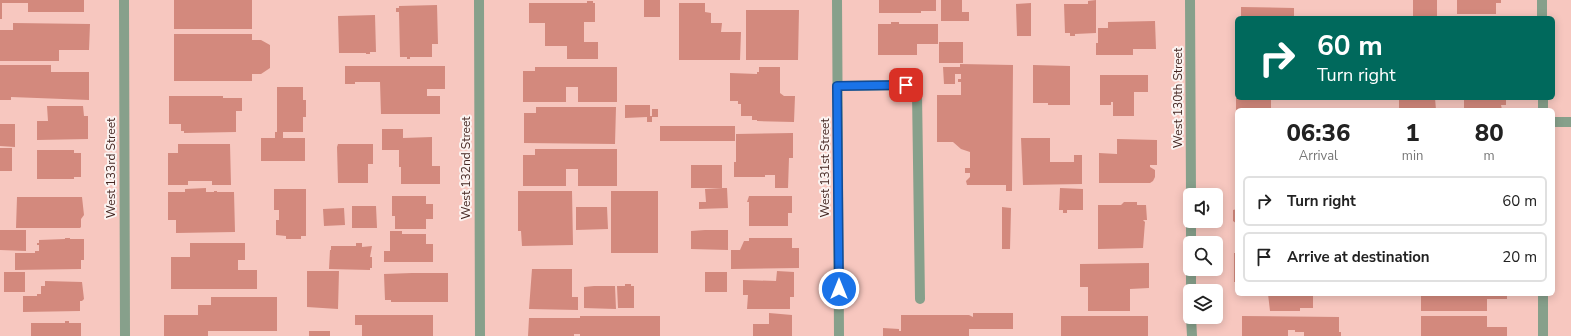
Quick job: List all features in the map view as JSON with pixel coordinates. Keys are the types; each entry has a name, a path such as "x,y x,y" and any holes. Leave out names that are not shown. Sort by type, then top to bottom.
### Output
{"street":[{"name":"West 133rd Street","path":"124,0 125,336"},
{"name":"West 132nd Street","path":"479,0 480,336"},
{"name":"West 131st Street","path":"837,0 839,336"},
{"name":"West 130th Street","path":"1190,0 1191,188"},
{"path":"1542,0 1542,16"},
{"path":"837,86 906,85 917,93 920,299"},
{"path":"1555,122 1571,122"},
{"path":"1543,296 1543,336"},
{"path":"1192,324 1192,336"}],"building":[{"path":"0,0 84,0 84,12 28,12 28,3 2,3 2,19 0,19"},
{"path":"174,0 252,0 252,29 174,29"},
{"path":"644,0 660,0 660,17 644,17"},
{"path":"879,0 936,0 936,11 921,11 921,13 879,13"},
{"path":"941,0 962,0 962,12 969,12 969,21 941,21"},
{"path":"1096,0 1096,33 1075,34 1075,36 1070,36 1070,33 1065,33 1064,4 1088,4 1088,1"},
{"path":"1413,0 1437,0 1437,16 1413,16"},
{"path":"1457,0 1501,0 1501,3 1496,3 1496,14 1457,14"},
{"path":"587,1 593,1 593,3 595,3 595,22 584,22 584,42 598,42 598,59 567,59 567,46 545,46 545,23 529,23 529,3 587,3"},
{"path":"679,3 705,3 705,12 711,13 711,23 722,23 721,32 741,32 740,60 679,60"},
{"path":"1031,3 1031,36 1017,36 1016,4"},
{"path":"437,5 438,44 432,44 432,57 410,57 410,59 407,59 407,57 400,57 399,12 396,12 396,8 399,8 399,6"},
{"path":"1241,7 1294,8 1294,16 1241,16"},
{"path":"746,10 799,10 798,60 746,60"},
{"path":"375,15 376,52 370,52 370,54 339,53 338,16"},
{"path":"1155,21 1156,49 1133,49 1133,55 1096,55 1098,28 1108,28 1108,22"},
{"path":"891,22 899,22 899,24 938,24 938,44 917,44 917,55 878,55 878,24 891,24"},
{"path":"13,23 90,24 89,50 59,50 59,61 0,61 0,30 13,30"},
{"path":"174,34 252,34 252,40 261,40 270,45 270,68 261,74 252,74 252,81 174,81"},
{"path":"939,42 963,42 963,63 939,63"},
{"path":"960,64 1013,65 1012,191 1006,191 1006,185 967,185 966,181 970,177 970,173 965,173 965,168 970,168 970,152 961,149 953,142 937,142 937,95 961,95 961,82 958,82 958,79 961,79 961,74 955,74 955,84 944,84 943,67 960,67"},
{"path":"0,65 51,65 51,72 89,72 89,100 11,97 11,100 0,100"},
{"path":"1033,65 1070,66 1070,105 1033,103"},
{"path":"345,66 445,66 445,89 427,89 427,96 440,96 440,114 381,114 380,82 355,82 355,84 345,84"},
{"path":"535,67 617,67 617,102 578,102 578,87 566,87 566,102 523,102 523,71 535,71"},
{"path":"759,67 780,67 780,93 784,96 795,96 794,122 752,120 752,116 741,116 741,104 738,104 738,101 730,101 730,73 757,74 757,72 759,72"},
{"path":"1100,75 1148,75 1148,92 1134,92 1134,116 1113,116 1113,102 1111,102 1111,105 1100,105"},
{"path":"277,87 303,87 303,100 306,100 306,117 303,117 303,132 283,132 283,138 305,138 305,161 261,161 261,138 275,138 275,132 277,132"},
{"path":"169,96 223,96 223,98 242,98 242,111 236,111 236,132 184,133 184,131 181,131 181,124 169,124"},
{"path":"1236,100 1271,100 1271,108 1236,108"},
{"path":"1399,100 1435,100 1436,108 1399,108"},
{"path":"1464,100 1506,100 1506,105 1501,105 1502,108 1464,108"},
{"path":"625,105 650,105 650,116 652,116 652,109 658,109 658,117 652,117 652,122 647,122 647,117 625,118"},
{"path":"47,106 83,106 84,116 88,116 88,139 37,140 37,121 48,121"},
{"path":"536,107 616,107 615,144 524,143 524,113 536,113"},
{"path":"0,124 15,124 15,147 0,146"},
{"path":"660,126 735,126 735,141 660,141"},
{"path":"382,129 403,129 403,138 432,137 432,166 440,166 440,184 401,184 399,150 382,150"},
{"path":"793,133 793,158 789,158 788,188 775,188 775,175 765,175 765,177 734,177 734,162 736,162 736,134"},
{"path":"1021,138 1050,138 1050,162 1074,162 1074,155 1082,155 1082,184 1023,185"},
{"path":"1117,139 1157,140 1157,165 1150,165 1150,167 1155,170 1155,177 1153,181 1150,183 1099,183 1099,153 1117,154"},
{"path":"178,144 230,144 231,185 212,185 212,181 188,181 188,185 168,185 168,153 178,153"},
{"path":"338,144 373,144 373,164 368,164 368,183 338,183"},
{"path":"0,148 12,148 12,171 0,171"},
{"path":"535,149 617,149 617,186 578,186 578,169 566,169 566,186 523,186 523,155 535,155"},
{"path":"37,150 74,150 74,153 81,153 81,177 74,177 74,179 37,179"},
{"path":"691,165 722,165 722,188 691,188"},
{"path":"206,188 206,192 234,192 235,232 176,233 176,220 168,220 168,192 185,192 185,189"},
{"path":"727,188 728,208 699,209 699,202 706,202 705,189"},
{"path":"1060,188 1083,189 1083,210 1067,210 1067,213 1063,213 1063,210 1059,210"},
{"path":"274,189 306,189 306,236 301,236 301,239 286,239 286,236 276,235 276,220 279,220 279,210 274,210"},
{"path":"518,191 572,191 573,245 522,246 521,231 518,231"},
{"path":"611,191 658,191 658,253 611,253"},
{"path":"392,196 426,196 426,204 433,204 433,219 426,219 426,229 395,229 395,216 392,216"},
{"path":"749,196 792,196 792,213 788,213 788,226 749,226 749,202 747,202"},
{"path":"17,197 82,197 84,215 81,219 81,227 16,228"},
{"path":"1124,202 1137,202 1137,205 1146,205 1147,220 1143,220 1145,222 1143,248 1098,249 1098,205 1121,205"},
{"path":"352,206 376,206 377,228 352,228"},
{"path":"576,207 607,207 608,229 576,230"},
{"path":"1002,207 1011,208 1010,249 1002,249"},
{"path":"344,208 345,225 324,226 323,209"},
{"path":"1233,210 1235,210 1235,222 1233,221"},
{"path":"0,230 26,230 26,251 0,250"},
{"path":"728,230 728,250 691,249 691,231"},
{"path":"390,231 402,231 402,234 426,234 426,244 433,244 433,262 384,262 384,251 390,251"},
{"path":"65,238 84,239 84,260 81,260 81,269 15,270 15,253 35,253 35,251 39,251 39,245 37,245 37,243 39,243 39,240"},
{"path":"749,238 792,238 792,248 799,248 799,268 731,269 731,250 740,250 744,241 749,241"},
{"path":"190,243 245,243 245,260 238,260 238,270 257,270 257,289 171,289 171,257 190,257"},
{"path":"356,243 362,243 362,247 372,246 370,257 372,257 372,268 370,268 370,270 329,269 331,246 356,246"},
{"path":"1234,253 1235,253 1235,282"},
{"path":"1149,263 1149,288 1130,289 1130,311 1088,311 1088,287 1080,287 1080,264"},
{"path":"532,269 572,269 572,297 578,297 578,310 529,309"},
{"path":"307,271 339,271 338,309 307,307"},
{"path":"777,271 794,272 794,297 790,297 790,309 747,309 748,295 743,295 743,280 776,281"},
{"path":"4,272 25,272 25,292 4,292"},
{"path":"705,272 727,272 727,292 705,292"},
{"path":"448,273 448,302 391,302 391,300 385,300 384,274"},
{"path":"45,281 82,282 84,299 80,301 80,311 23,312 23,296 37,296 37,294 41,294 41,286 45,286"},
{"path":"625,284 631,284 631,286 634,286 634,308 618,308 617,286 625,286"},
{"path":"615,286 616,309 584,308 584,287"},
{"path":"1268,296 1313,296 1313,308 1300,308 1300,311 1270,311"},
{"path":"1421,296 1507,296 1507,299 1487,299 1487,311 1421,311"},
{"path":"211,297 277,297 277,331 208,331 208,336 164,336 164,315 198,315 198,305 211,305"},
{"path":"769,313 792,315 792,336 753,336 753,324 769,324"},
{"path":"973,313 1013,313 1013,329 969,329 969,336 883,336 883,328 899,329 899,331 901,331 901,315 969,315 973,317"},
{"path":"355,315 433,315 433,336 362,336 362,325 355,325"},
{"path":"580,316 660,316 660,336 580,336 580,334 574,334 574,336 528,336 529,318 580,318"},
{"path":"1061,316 1148,316 1148,336 1061,336"},
{"path":"1242,316 1339,317 1339,332 1341,332 1341,336 1304,336 1304,332 1288,330 1288,336 1242,336"},
{"path":"1421,316 1487,316 1487,327 1507,327 1507,336 1421,336"},
{"path":"65,321 69,321 69,323 81,323 81,336 31,336 31,323 65,323"},
{"path":"309,331 330,331 330,336 309,336"}],"route":[{"path":"839,289 837,86 906,85"}]}
